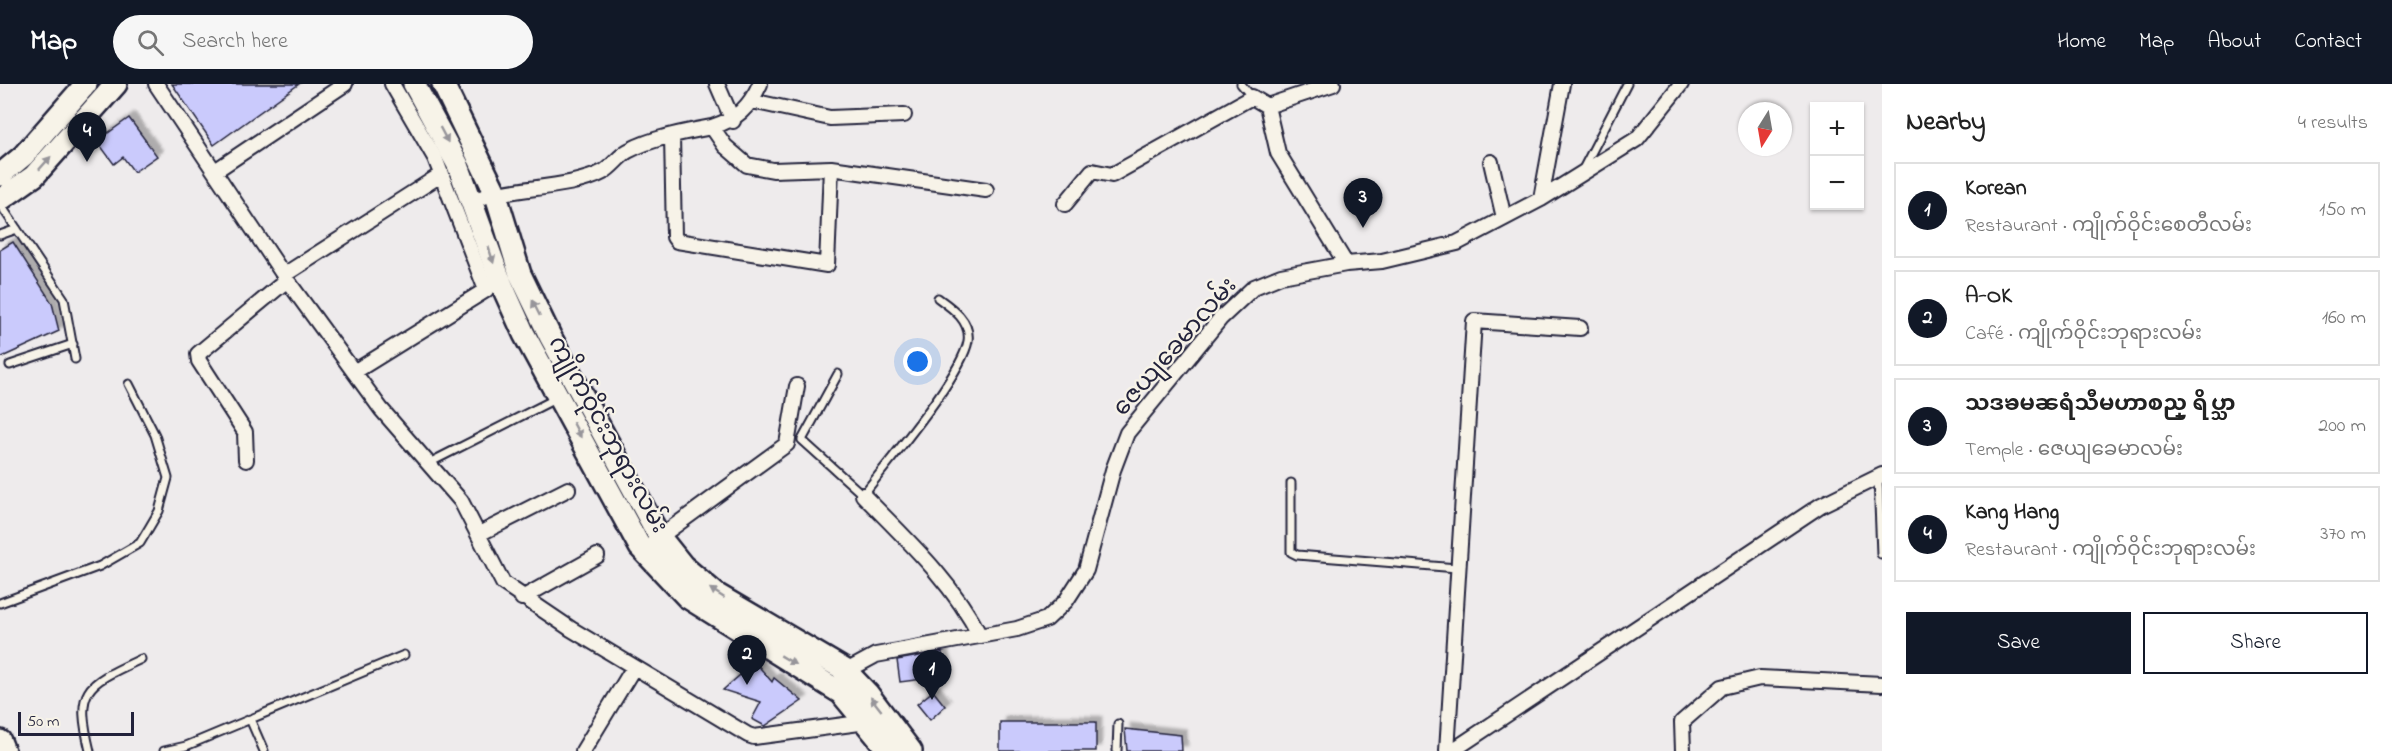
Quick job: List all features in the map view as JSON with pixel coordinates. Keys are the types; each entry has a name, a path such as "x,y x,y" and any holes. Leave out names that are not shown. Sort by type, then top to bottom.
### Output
{"main road":[{"path":"0,174 23,156 86,84"},
{"path":"0,202 34,176 116,84"},
{"name":"ကျိုက်ဝိုင်းဘုရားလမ်း","path":"414,84 445,136 473,200 501,283 524,334 561,385 612,470 651,543 687,597 841,693 889,751"},
{"path":"443,84 495,192 520,274 561,385"},
{"path":"651,543 717,594 845,670 868,694 911,751"},
{"path":"0,741 4,751"}],"street":[{"path":"156,84 286,278 381,409 461,501 503,583 522,598 634,667 726,723 754,737 867,722"},
{"path":"215,171 345,84"},
{"path":"354,372 486,290 442,174 392,84"},
{"path":"717,84 733,121"},
{"path":"473,200 495,192 569,182 603,172 628,151 672,136 733,121 752,101 760,84"},
{"path":"1267,106 1333,84"},
{"path":"1541,199 1562,84"},
{"name":"ဇေယျခေမာလမ်း","path":"845,670 876,655 1017,629 1047,620 1066,601 1086,570 1113,470 1127,433 1220,319 1254,287 1281,276 1346,264 1382,261 1457,243 1541,199 1637,139 1681,84"},
{"path":"1065,204 1092,171 1112,175 1252,97 1267,106 1278,153 1346,264"},
{"path":"752,101 830,118 904,115"},
{"path":"712,127 725,146 747,165 772,170 831,168 986,190"},
{"path":"672,136 674,237 677,242 827,265 831,168"},
{"path":"1491,162 1504,218"},
{"path":"246,460 245,432 199,361 198,354 286,278 442,174"},
{"path":"1447,751 1474,321 1580,328"},
{"path":"651,543 787,444 797,386"},
{"path":"1452,751 1821,505 1880,476"},
{"path":"479,534 568,489"},
{"path":"863,495 924,558 965,606 980,636"},
{"path":"522,598 597,556"},
{"path":"583,751 634,667"},
{"path":"830,686 845,670"},
{"path":"1683,751 1682,722 1722,687 1760,678 1882,684"}],"lane":[{"path":"1241,84 1252,97"},
{"path":"1581,174 1627,84"},
{"path":"0,202 64,299 75,359"},
{"path":"0,235 17,229"},
{"path":"838,375 802,440 863,495 953,375 968,340 961,316 938,298"},
{"path":"10,365 31,356 73,344"},
{"path":"1,600 100,566 140,543 149,528 159,511 168,478 155,435 129,384"},
{"path":"429,463 561,385"},
{"path":"1880,476 1881,554"},
{"path":"1291,483 1291,552 1297,555 1457,568"},
{"path":"164,751 187,748 250,719 404,655"},
{"path":"90,751 82,718 82,709 90,691 95,682 104,676 141,659"},
{"path":"250,719 264,751"},
{"path":"1117,751 1118,724"}],"building":[{"path":"172,84 299,84 214,145"},
{"path":"129,118 157,156 134,172 123,157 114,164 97,141"},
{"path":"13,242 52,303 59,331 0,358 0,250"},
{"path":"942,652 946,676 900,682 897,660"},
{"path":"755,662 772,682 774,678 802,701 765,726 752,719 761,702 723,690"},
{"path":"933,691 945,706 930,720 917,704"},
{"path":"1000,722 1096,722 1096,751 1000,751"},
{"path":"1125,729 1181,735 1182,751 1127,751"}],"place":[{"name":"Kang Hang","path":"87,162"},
{"name":"သဒၶမၼရံသီမဟာစည္ ရိပ္သာ","path":"1363,228"},
{"name":"A-OK","path":"747,685"},
{"name":"Korean","path":"932,700"}]}
